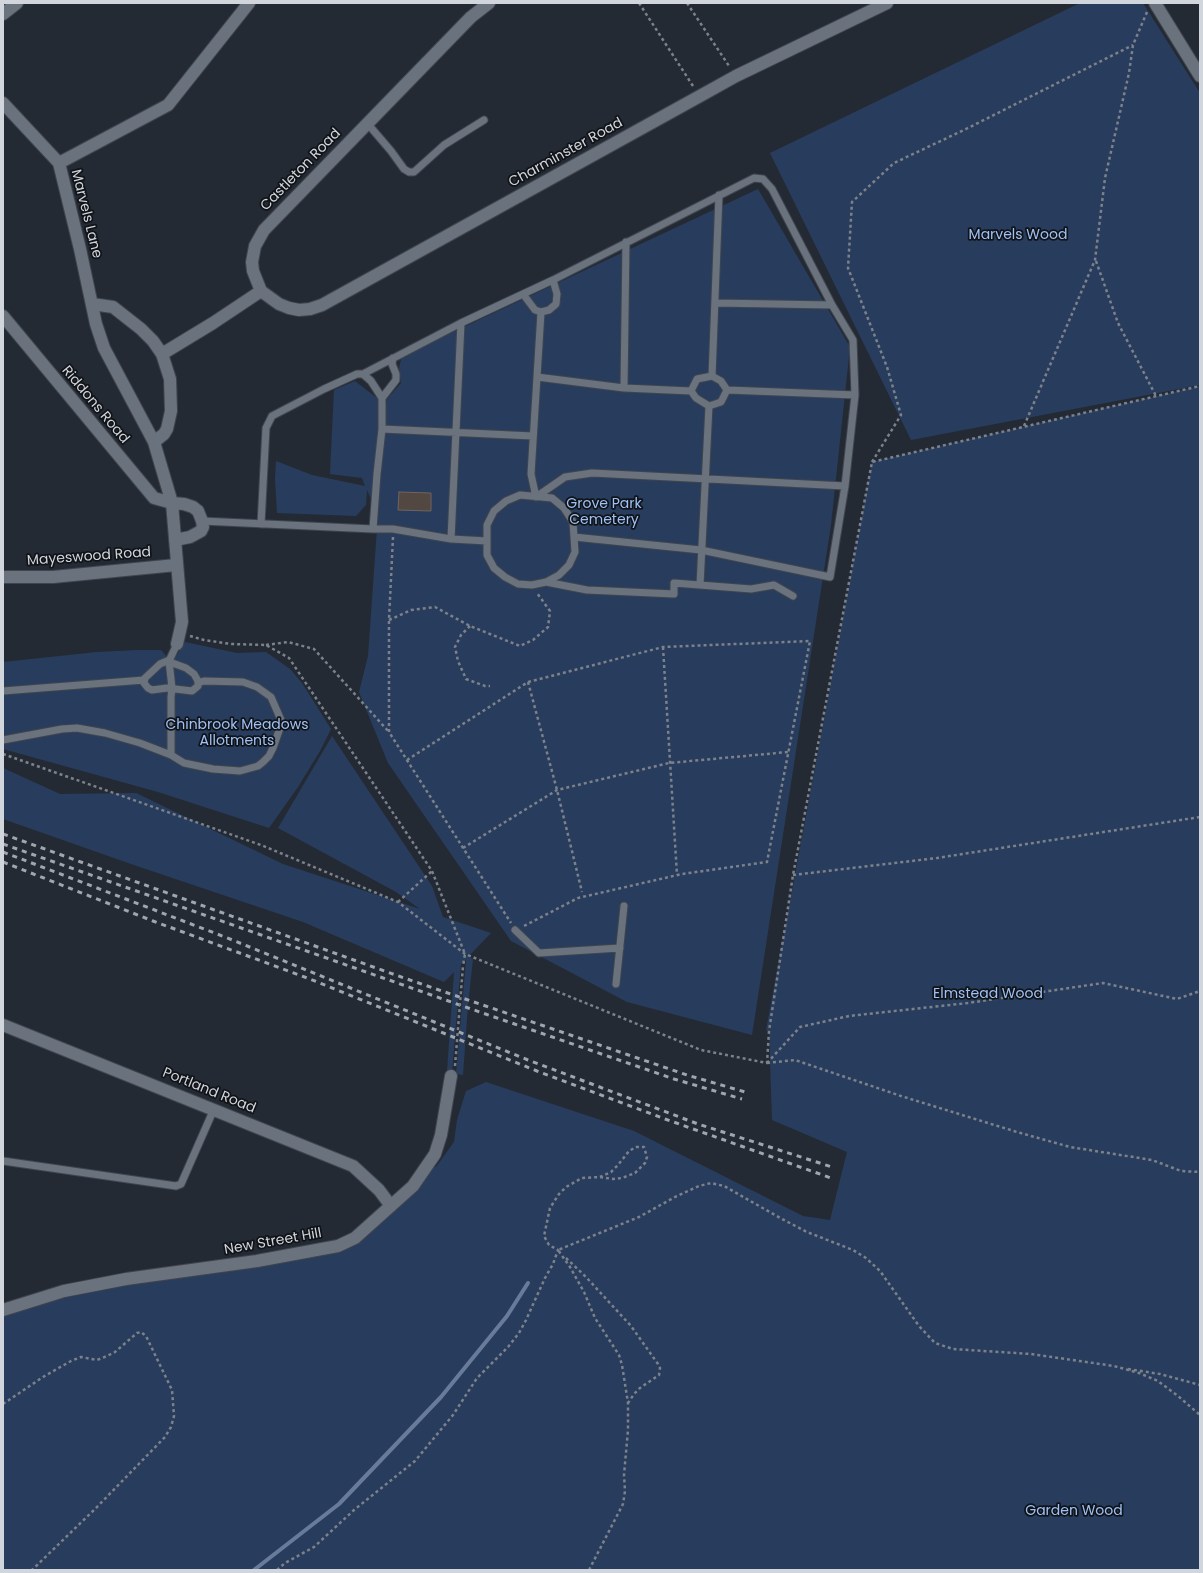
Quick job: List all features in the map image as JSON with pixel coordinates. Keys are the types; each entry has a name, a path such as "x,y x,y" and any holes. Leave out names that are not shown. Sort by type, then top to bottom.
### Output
{"street":[{"path":"3,14 17,3"},
{"path":"59,163 168,105 250,3"},
{"name":"Castleton Road","path":"261,291 253,271 252,262 252,253 258,238 367,123 471,17 489,3"},
{"name":"Charminster Road","path":"261,291 278,304 289,308 299,310 322,306 736,76 887,3"},
{"path":"1151,6 1200,76"},
{"name":"Marvels Lane","path":"3,103 59,163 92,304 104,348 154,442 172,503 176,565 182,622 178,639"},
{"path":"162,354 206,328 261,291"},
{"path":"92,304 113,307 141,329 153,341 162,354 170,379 172,410 167,429 164,434 154,442"},
{"name":"Riddons Road","path":"3,316 154,498 172,503"},
{"path":"172,503 193,507 198,511 203,527 198,533 190,537 175,540"},
{"name":"Mayeswood Road","path":"3,577 53,577 176,565"},
{"name":"Portland Road","path":"3,1025 353,1166 379,1190 391,1206"},
{"name":"New Street Hill","path":"3,1310 64,1291 126,1279 257,1260 338,1246 355,1238 413,1186 434,1154 441,1135 453,1071"}],"lane":[{"path":"367,123 404,169 409,172 414,172 444,145 484,120"},
{"path":"261,524 266,428 272,416 337,383 357,374 363,374 461,323 553,280 754,178 763,179 772,189 832,304 853,340 855,395 845,486 830,577 701,550 574,537"},
{"path":"712,376 719,195"},
{"path":"624,388 626,242"},
{"path":"523,294 535,310 541,312 549,310 556,304 557,294 553,280"},
{"path":"715,303 832,304"},
{"path":"536,497 531,474 541,312"},
{"path":"451,539 461,323"},
{"path":"382,398 396,380 396,374 392,364 393,358"},
{"path":"363,374 375,386 382,398 382,430 373,529"},
{"path":"691,391 697,379 712,376 721,381 727,390"},
{"path":"537,377 624,388 691,391"},
{"path":"727,390 855,395"},
{"path":"708,406 721,402 727,390"},
{"path":"691,391 696,398 708,406"},
{"path":"700,585 706,478 708,406"},
{"path":"382,430 533,436"},
{"path":"536,497 565,477 592,473 845,486"},
{"path":"520,495 536,497 552,498 564,508 573,522 575,552 569,565 559,575 546,582 532,585 518,584 505,578 494,568 487,555 487,525 494,511 506,501 520,495"},
{"path":"202,521 393,529 451,539 487,541"},
{"path":"546,582 588,590 674,594 674,583 751,589 774,585 794,596"},
{"path":"171,756 172,688 169,661 178,639"},
{"path":"3,691 144,680 160,664 169,661 186,668 194,674 198,682 198,686 192,690 172,688 152,690 146,686 144,680"},
{"path":"3,740 62,729 78,728 105,733 140,743 184,763 213,770 240,771 258,766 269,756 274,748 281,725 281,720 272,699 266,692 244,682 198,682"},
{"path":"616,984 624,906"},
{"path":"515,930 539,953 620,948"},
{"path":"3,1161 176,1186 181,1184 214,1109"}],"path":[{"path":"638,3 700,96"},
{"path":"687,3 736,76"},
{"path":"1024,427 1096,260 1106,178 1129,73 1133,45 1151,6"},
{"path":"767,1063 769,1031 792,875 872,462 901,415 887,367 848,268 852,202 894,163 987,119 1133,45"},
{"path":"1096,260 1118,323 1156,396"},
{"path":"872,462 1200,386"},
{"path":"389,732 389,620 393,529"},
{"path":"389,620 411,610 435,607 470,626 520,646 533,640 548,627 550,611 532,585"},
{"path":"470,626 461,635 455,647 458,661 466,679 485,686 490,686"},
{"path":"178,639 204,640 231,644 266,645 288,642 314,649 389,732 515,930 578,898 677,875 767,862 810,642 663,647 528,682 407,760"},
{"path":"266,645 289,658 432,871 465,954 453,1071"},
{"path":"663,647 677,875"},
{"path":"528,682 582,892"},
{"path":"463,848 557,790 669,763 788,752"},
{"path":"3,754 261,845 398,902 465,954 701,1050 767,1063 795,1060 901,1096 1070,1147 1152,1160 1180,1171 1200,1172"},
{"path":"792,875 937,858 1200,817"},
{"path":"398,902 432,871"},
{"path":"767,1063 800,1027 849,1016 968,1003 1103,983 1177,999 1200,991"},
{"path":"589,1570 623,1504 626,1491 624,1475 628,1430 628,1403 619,1355 595,1318 584,1292 562,1255 558,1250 549,1245 544,1236 550,1208 554,1200 566,1186 582,1178 600,1177 613,1179 622,1178 634,1173 645,1163 647,1157 644,1147 636,1147 629,1151 611,1172 600,1177"},
{"path":"277,1570 285,1563 314,1547 354,1510 414,1461 453,1415 477,1378 508,1347 519,1333 553,1264 558,1250 640,1217 675,1197 699,1186 711,1183 718,1183 807,1232 853,1250 866,1258 880,1271 918,1326 935,1343 944,1347 953,1349 1031,1354 1114,1366 1160,1374 1200,1386"},
{"path":"562,1255 586,1277 631,1326 660,1368 659,1375 640,1388 628,1403"},
{"path":"3,1404 43,1377 71,1361 81,1357 97,1360 107,1356 115,1352 137,1333 141,1332 146,1336 172,1390 174,1416 171,1427 165,1437 95,1509 32,1570"},
{"path":"1114,1366 1139,1373 1158,1382 1178,1396 1200,1415"}],"green space":[{"name":"Marvels Wood","path":"1080,3 1143,3 1200,93 1200,385 911,440 770,153"},
{"name":"Grove Park Cemetery","path":"758,189 850,347 831,525 752,1035 627,1002 511,941 388,763 359,692 368,656 378,515 367,490 366,505 356,516 277,513 275,479 276,461 312,475 365,486 362,478 330,474 334,390 355,381 386,405 387,399 401,383 399,368 402,356"},
{"path":"1200,386 1200,1570 3,1570 3,1315 58,1296 349,1246 433,1166 436,1167 454,1142 457,1120 466,1091 486,1082 634,1131 803,1216 830,1220 847,1152 772,1120 769,1031 766,1030 872,462"},
{"name":"Chinbrook Meadows Allotments","path":"185,642 237,653 266,652 290,669 302,683 331,729 320,751 298,787 269,828 158,792 3,749 3,662 97,652 138,650 161,650 167,657 175,658"},
{"path":"332,736 432,886 443,917 491,933 468,957 473,959 463,1075 456,1074 466,960 461,964 452,1073 447,1071 454,972 444,982 303,922 3,819 3,768 60,794 136,793 283,864 420,909 396,892 278,828"}],"building":[{"path":"399,492 431,493 431,511 398,510"}],"waterway":[{"path":"254,1570 339,1504 441,1397 507,1316 528,1283"}],"railway":[{"path":"3,834 404,978 687,1075 745,1092"},
{"path":"3,844 474,1010 674,1079 742,1099"},
{"path":"3,852 225,937 528,1060 698,1124 832,1167"},
{"path":"3,862 153,921 310,979 537,1071 665,1119 831,1178"}],"park label":[{"name":"Elmstead Wood","path":"988,994"},
{"name":"Garden Wood","path":"1074,1511"}]}
